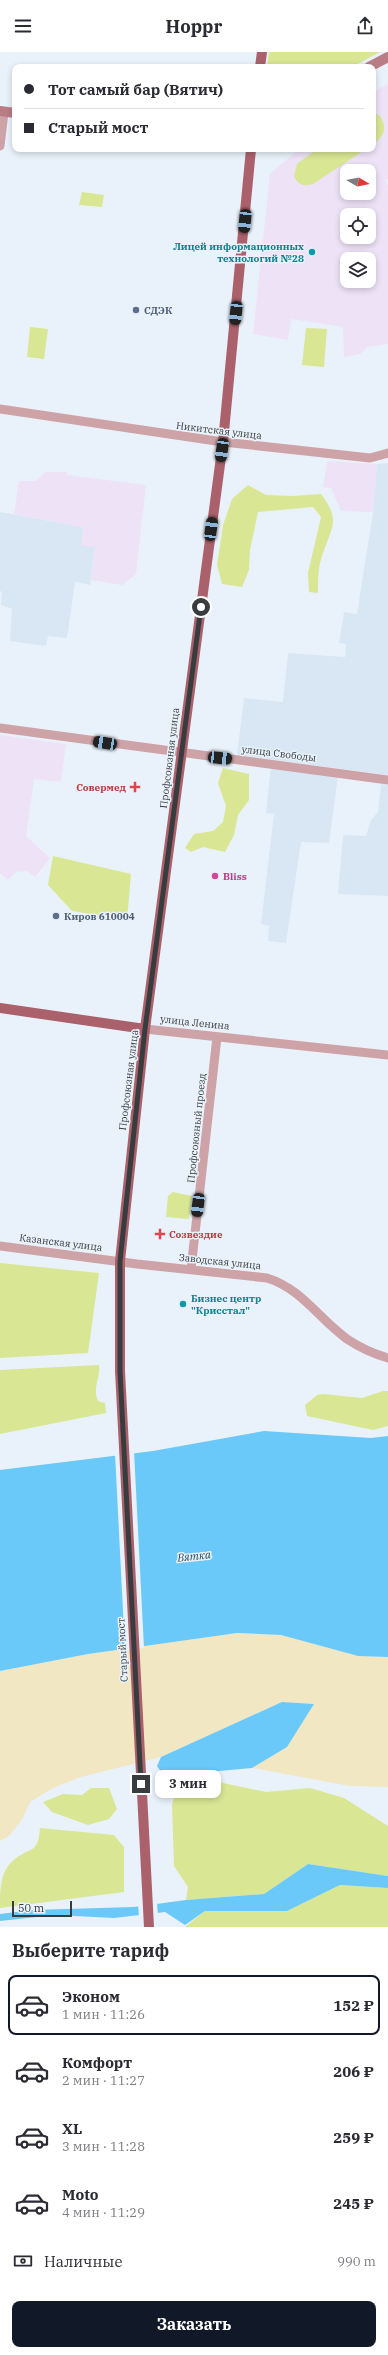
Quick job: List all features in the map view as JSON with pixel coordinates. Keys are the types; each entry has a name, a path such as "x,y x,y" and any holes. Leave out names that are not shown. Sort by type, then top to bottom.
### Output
{"main road":[{"path":"260,64 262,52"},
{"path":"374,64 388,56"},
{"path":"2,112 12,113"},
{"name":"Профсоюзная улица","path":"120,1371 120,1261 145,1029 223,442 251,152"},
{"name":"улица Ленина","path":"0,1008 145,1029"},
{"name":"Старый мост","path":"120,1371 149,1927"}],"street":[{"path":"0,146 2,112"},
{"name":"Никитская улица","path":"0,409 223,442 370,458 388,453"},
{"name":"улица Свободы","path":"0,728 182,754 298,766 388,780"},
{"name":"улица Ленина","path":"145,1029 388,1055"},
{"name":"Профсоюзный проезд","path":"191,1269 217,1037"},
{"name":"Казанская улица","path":"0,1246 120,1261"},
{"name":"Заводская улица","path":"120,1261 256,1276 286,1285 314,1307 347,1339 388,1358"}],"shaded area":[{"path":"388,84 388,179 385,180 388,186 388,344 367,347 360,354 344,357 343,327 291,319 288,340 253,334 270,174 296,152 376,152 376,90"},
{"path":"327,461 377,464 373,512 341,511 331,488 323,487"},
{"path":"388,463 388,775 237,755 244,698 283,702 288,653 345,657 346,644 339,643 344,612 357,614 373,512 377,464"},
{"path":"45,472 67,472 67,475 146,485 136,574 122,585 91,580 95,547 81,545 83,527 14,514 19,481 36,481"},
{"path":"0,512 83,527 95,547 90,585 75,582 67,638 48,636 46,646 10,641 12,609 1,605"},
{"path":"0,735 66,744 61,782 34,779 26,836 50,858 35,877 27,871 16,872 8,880 0,873"},
{"path":"271,766 338,776 329,843 301,842 286,943 268,941 269,926 261,924 274,814 266,813"},
{"path":"381,784 388,785 388,896 338,894 343,835 366,836 371,820 378,812"}],"green space":[{"path":"269,52 380,52 358,64 267,64"},
{"path":"376,114 380,116 384,124 384,132 376,142"},
{"path":"313,152 361,152 343,164 340,164 340,166 313,184 307,185 299,183 294,176 297,164"},
{"path":"82,192 104,195 102,207 79,205"},
{"path":"30,327 48,329 44,359 27,357"},
{"path":"306,328 327,329 324,367 302,365"},
{"path":"248,485 266,495 292,496 321,494 327,503 333,517 333,524 320,563 318,593 309,592 308,573 321,517 313,507 258,512 250,550 249,570 242,587 222,584 217,565 223,525 232,499"},
{"path":"223,768 249,774 249,800 238,815 234,835 225,852 203,847 191,852 185,848 194,834 213,831 223,822 226,806 218,783"},
{"path":"53,856 131,874 127,920 72,911 48,885"},
{"path":"173,1192 192,1196 189,1219 166,1217 168,1196"},
{"path":"0,1263 99,1273 88,1353 0,1358"},
{"path":"99,1365 96,1396 98,1401 105,1403 106,1413 0,1434 0,1370"},
{"path":"383,1391 388,1391 388,1426 373,1430 307,1416 305,1405 317,1395 323,1394 362,1398"},
{"path":"180,1774 266,1792 310,1788 344,1798 388,1826 388,1876 308,1864 264,1894 186,1900 188,1887 174,1866 172,1805"},
{"path":"91,1788 109,1788 117,1809 109,1819 88,1825 52,1812 43,1802 63,1794 82,1795"},
{"path":"40,1828 114,1835 124,1847 124,1892 0,1908 1,1887 6,1869 15,1859 36,1846"},
{"path":"340,1885 388,1888 388,1927 185,1927 205,1911 287,1911"}],"sand":[{"path":"237,1633 281,1635 358,1656 388,1657 388,1787 350,1786 252,1768 287,1747 314,1704 282,1702 161,1757 81,1777 53,1788 30,1802 23,1818 9,1836 0,1841 0,1671 88,1654"}],"water":[{"name":"Вятка","path":"264,1431 371,1438 388,1436 388,1657 358,1656 281,1635 237,1633 88,1654 0,1671 0,1470 153,1451"},
{"path":"282,1702 314,1704 287,1747 252,1768 164,1776 157,1766 161,1757"},
{"path":"308,1864 388,1876 388,1888 340,1885 287,1911 205,1911 185,1925 165,1912 114,1918 55,1915 0,1921 0,1914 32,1910 134,1907 186,1900 264,1894"}],"pier":[{"path":"134,1451 144,1648 125,1651 115,1453"},
{"path":"157,1902 158,1915 139,1917 138,1905"}],"place":[{"name":"Лицей информационных технологий №28","path":"312,252"},
{"name":"СДЭК","path":"136,310"},
{"name":"Совермед","path":"135,787"},
{"name":"Bliss","path":"215,876"},
{"name":"Киров 610004","path":"56,916"},
{"name":"Созвездие","path":"160,1234"},
{"name":"Бизнес центр \"Крисстал\"","path":"183,1304"}],"route":[{"path":"141,1784 118,1329 118,1293 121,1243 145,1029 201,607"}]}
